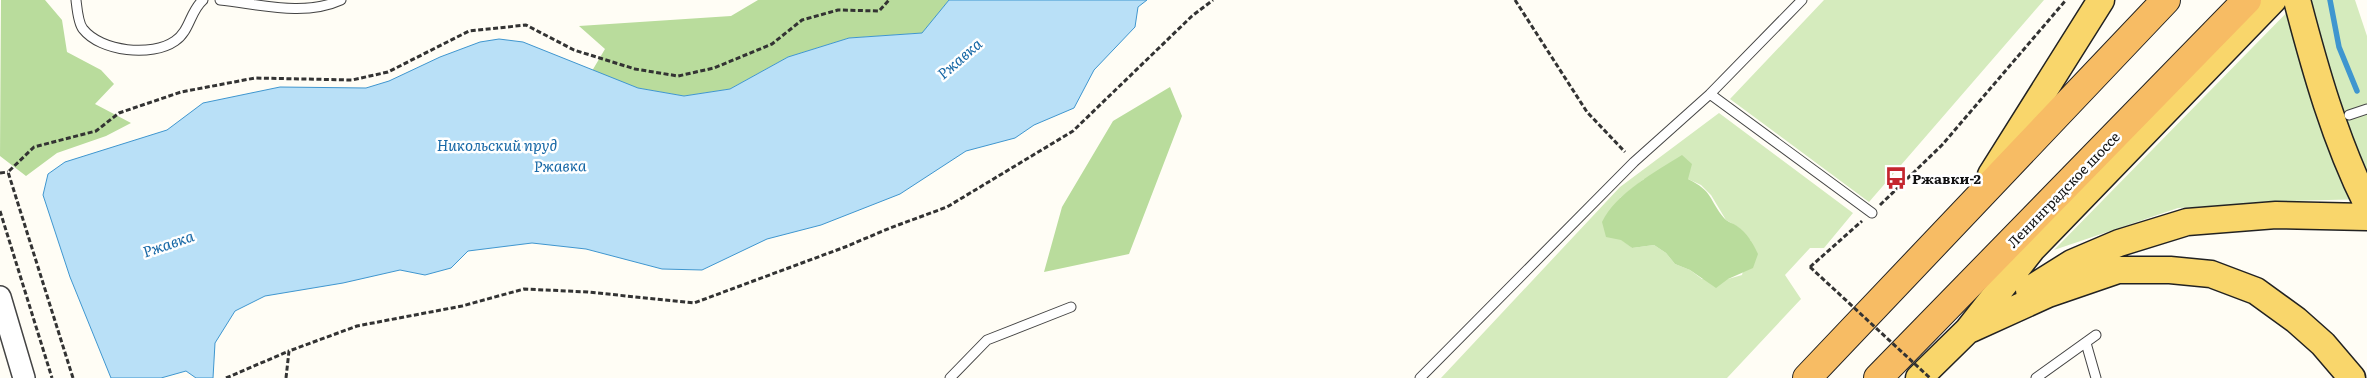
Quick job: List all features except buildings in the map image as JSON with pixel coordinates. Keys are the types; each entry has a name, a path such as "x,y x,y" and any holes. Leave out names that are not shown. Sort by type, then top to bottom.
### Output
{"highway":[{"path":"1807,378 2166,0"},
{"name":"Ленинградское шоссе","path":"1878,378 2248,0"}],"main road":[{"path":"1972,204 2101,0"},
{"path":"1919,378 1968,330 2032,250 2273,0"},
{"path":"2297,0 2319,83 2356,182 2367,204"},
{"path":"1968,330 2072,263 2119,243 2187,222 2276,215 2367,216"},
{"path":"1968,330 2048,294 2118,270 2170,270 2211,274 2256,291 2296,320 2322,344 2352,378"}],"street":[{"path":"0,297 24,378"}],"lane":[{"path":"76,0 82,28 96,41 128,50 150,52 175,41 185,31 197,5 203,0"},
{"path":"220,0 306,10 327,7 341,0"},
{"path":"1420,378 1634,162 1710,94 1802,0"},
{"path":"1710,94 1872,213"},
{"path":"2349,115 2367,109"},
{"path":"950,378 987,340 1071,307"},
{"path":"2036,378 2096,335"},
{"path":"2086,342 2096,378"}],"path":[{"path":"0,174 8,172 34,147 96,131 119,113 181,92 255,78 352,80 388,72 469,31 526,25 574,50 635,69 678,76 714,68 772,44 802,20 838,10 878,11 889,0"},
{"path":"227,378 289,351 357,326 462,306 524,289 588,292 694,303 836,251 947,206 1073,131 1192,16 1213,0"},
{"path":"1515,0 1587,112 1634,162"},
{"path":"1930,378 1810,267 1872,213 1942,145 2066,0"},
{"path":"8,172 73,378"},
{"path":"0,211 52,378"},
{"path":"286,378 289,351"}],"green space":[{"path":"1,0 45,0 62,20 67,52 101,70 114,84 95,104 131,123 106,136 57,153 26,176 0,156"},
{"path":"758,0 949,0 923,33 849,38 788,57 730,89 684,96 638,88 592,71 605,49 579,26 731,16"},
{"path":"1824,0 2044,0 1869,202 1730,99"},
{"path":"2299,0 2355,0 2367,36 2367,199 2290,201 2178,208 2054,250"},
{"path":"1170,87 1182,116 1129,254 1044,272 1062,207 1113,121"},
{"path":"1719,113 1853,213 1824,248 1810,248 1785,275 1801,299 1727,378 1441,378 1620,187","holes":["1644,179 1688,179 1701,185 1711,195 1726,220 1738,227 1751,241 1742,275 1728,279 1702,279 1690,270 1675,264 1666,253 1654,245 1632,248 1622,240 1620,198"]},
{"path":"1682,155 1692,164 1688,179 1696,183 1710,196 1725,219 1744,232 1758,254 1753,268 1728,279 1716,288 1690,270 1675,264 1666,253 1654,245 1632,248 1621,240 1606,237 1602,222 1608,211 1626,193"}],"water":[{"name":"Никольский пруд","path":"949,0 1147,0 1138,7 1135,27 1094,70 1074,108 1034,125 1015,138 966,151 900,194 821,225 767,239 702,270 662,269 586,249 532,243 468,251 451,268 425,275 400,270 343,283 265,296 235,311 215,343 213,378 196,378 186,371 161,378 111,378 70,277 43,195 48,174 65,162 167,130 203,103 280,87 366,88 389,81 440,57 480,42 499,39 523,42 638,88 684,96 730,89 788,57 849,38 922,33"}],"waterway":[{"path":"2330,0 2339,47 2357,91"}],"place":[{"name":"Ржавки-2","path":"1896,178"}],"water label":[{"name":"Ржавка","path":"959,58"},
{"name":"Ржавка","path":"560,165"},
{"name":"Ржавка","path":"168,243"}]}
